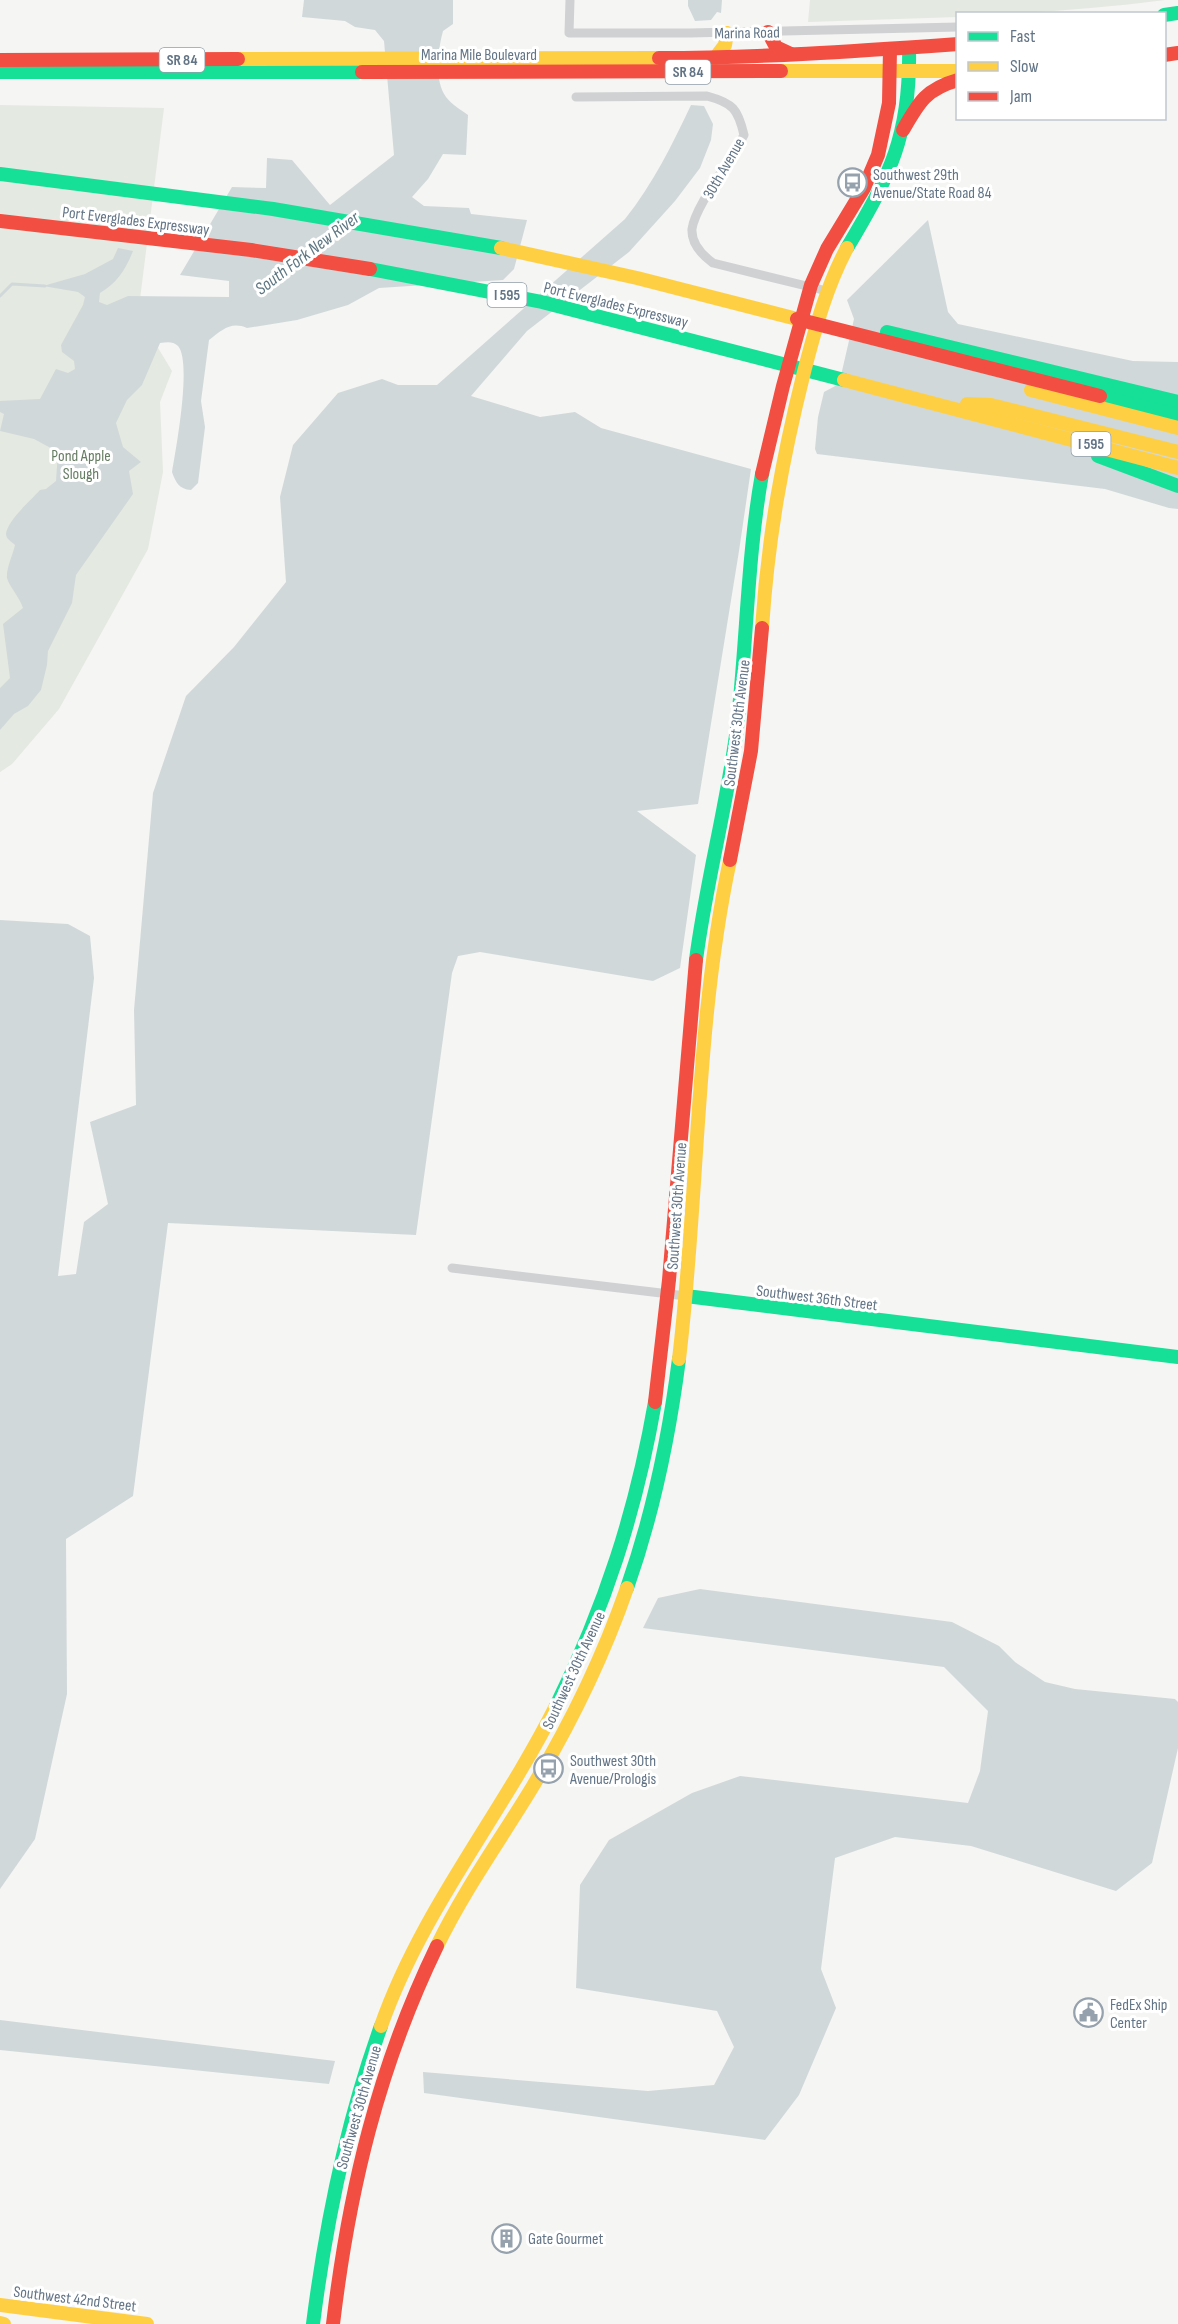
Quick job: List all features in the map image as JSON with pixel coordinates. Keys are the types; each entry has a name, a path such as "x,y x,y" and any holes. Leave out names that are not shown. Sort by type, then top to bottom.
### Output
{"main road":[{"path":"768,32 776,47 791,54"},
{"path":"715,58 725,45 727,33"},
{"name":"SR 84","path":"890,49 956,44"},
{"name":"Southwest 30th Avenue","path":"333,2324 339,2267 356,2170 378,2091 399,2031 438,1943 459,1904 547,1762 574,1713 602,1654 627,1589 650,1517 665,1455 677,1380 686,1296 710,984 718,919 741,814 753,739 774,507 784,452 827,291 845,250 885,182 903,130 911,72 909,48"},
{"name":"Marina Mile Boulevard","path":"0,72 715,58 890,49"},
{"name":"Southwest 30th Avenue","path":"314,2324 322,2249 331,2196 349,2122 375,2040 406,1964 440,1899 526,1761 563,1692 594,1624 621,1548 639,1485 652,1420 667,1294 693,984 701,920 722,825 737,728 755,518 774,422 810,287 826,251 864,188 877,158 886,127 892,72 890,49"},
{"name":"Marina Mile Boulevard","path":"0,60 363,65"},
{"name":"Marina Mile Boulevard","path":"459,64 617,72 956,71"},
{"path":"903,130 923,96 932,88 956,80"},
{"name":"Port Everglades Expressway","path":"0,174 160,192 294,212 532,255 661,284 1178,415"},
{"name":"Port Everglades Expressway","path":"0,221 251,250 398,273 542,302 1178,468"},
{"path":"661,284 910,337 1178,402"},
{"path":"919,351 948,369 1178,428"},
{"path":"939,404 991,405 1178,452"},
{"path":"1004,421 1178,486"},
{"path":"688,1042 704,1043"},
{"name":"Southwest 36th Street","path":"686,1296 1178,1357"},
{"name":"Southwest 42nd Street","path":"0,2305 147,2324"}],"street":[{"name":"Marina Road","path":"570,0 569,33 727,33 956,27"},
{"name":"30th Avenue","path":"576,97 707,96 726,101 740,119 744,135 699,210 692,231 699,253 713,263 827,291"},
{"name":"Southwest 36th Street","path":"452,1268 686,1296"}],"green space":[{"path":"810,0 1165,0 1027,12 956,12 956,17 808,22"},
{"name":"Pond Apple Slough","path":"0,105 164,108 138,315 172,371 160,402 163,472 148,549 59,709 12,764 0,772"}],"water":[{"name":"South Fork New River","path":"304,0 453,0 453,24 443,31 438,74 446,97 468,115 466,155 443,154 428,179 412,197 424,206 469,208 471,214 527,220 514,269 503,280 379,288 348,305 297,320 247,328 231,326 218,333 209,340 201,401 205,427 198,483 191,490 178,485 172,472 182,406 184,369 182,355 174,343 160,343 142,385 127,400 116,423 123,447 141,462 129,471 133,494 76,575 72,603 48,651 41,690 28,706 14,714 0,730 0,688 10,678 3,624 23,608 7,578 15,545 8,539 7,529 40,490 46,489 56,481 58,452 34,439 0,431 4,414 0,412 0,401 40,399 56,369 68,373 75,369 74,361 62,352 61,345 85,297 78,292 43,286 85,274 113,259 118,248 133,251 120,275 100,293 99,302 107,305 128,296 229,297 229,281 180,275 232,187 266,188 267,158 292,160 330,205 394,155 384,41 375,30 355,27 345,21 302,17"},
{"path":"688,0 722,0 721,13 717,12 711,20 695,21 688,6"},
{"path":"691,105 704,106 713,124 711,140 700,168 675,201 629,252 527,331 471,396 540,417 575,412 601,428 751,469 698,804 637,811 696,855 680,968 653,981 480,952 458,956 452,973 416,1235 168,1223 133,1496 66,1539 67,1694 35,1839 0,1889 0,920 68,924 90,936 94,978 58,1276 76,1274 84,1222 108,1204 90,1122 136,1105 134,1010 153,793 186,696 234,647 286,582 280,497 293,445 338,393 382,379 398,385 437,385 625,219 653,178"},
{"path":"928,220 948,312 958,324 1133,361 1178,362 1178,509 1105,489 817,454 815,449 818,417 824,392 839,384 854,319 847,300"},
{"path":"700,1589 952,1622 999,1646 1015,1662 1045,1682 1075,1689 1175,1699 1178,1702 1178,1748 1152,1863 1116,1891 971,1846 895,1837 835,1858 821,1969 836,2008 799,2095 765,2140 424,2093 423,2072 648,2091 714,2085 734,2047 717,2011 576,1988 580,1885 609,1840 692,1793 740,1776 968,1803 980,1771 988,1711 944,1667 643,1628 658,1598"},
{"path":"0,2020 335,2061 329,2084 0,2050"}],"waterway":[{"path":"0,296 12,284 45,286"}],"traffic: fast":[{"path":"1166,15 1178,13"},
{"path":"847,248 875,198 895,153 906,105 909,48"},
{"path":"0,72 362,72"},
{"path":"0,174 273,209 501,248"},
{"path":"370,269 542,302 844,380"},
{"path":"887,332 1178,402"},
{"path":"1100,396 1178,415"},
{"path":"1098,456 1178,486"},
{"path":"696,960 737,728 753,537 762,474"},
{"path":"686,1296 1178,1357"},
{"path":"627,1588 645,1532 659,1475 679,1359"},
{"path":"556,1706 574,1669 617,1558 638,1482 655,1402"},
{"path":"313,2324 324,2248 339,2173 357,2099 381,2026"}],"traffic: slow":[{"path":"715,58 725,45 727,33"},
{"path":"238,59 659,58"},
{"path":"781,71 956,71"},
{"path":"501,248 637,278 797,319"},
{"path":"762,628 772,530 789,436 817,325 827,293 847,248"},
{"path":"844,380 1178,468"},
{"path":"1031,390 1178,428"},
{"path":"967,404 991,405 1178,452"},
{"path":"679,1359 710,984 730,860"},
{"path":"437,1946 560,1738 597,1664 627,1588"},
{"path":"381,2026 418,1942 556,1706"},
{"path":"0,2305 147,2324"},
{"path":"0,2323 4,2324"}],"traffic: jam":[{"path":"768,32 776,47 791,54"},
{"path":"659,58 846,52 956,44"},
{"path":"762,474 811,285 827,249 864,188 878,155 889,103 890,49"},
{"path":"1166,55 1178,53"},
{"path":"0,60 238,59"},
{"path":"362,72 781,71"},
{"path":"903,130 924,98 938,88 956,81"},
{"path":"0,221 251,250 370,269"},
{"path":"797,319 1100,396"},
{"path":"730,860 751,751 762,628"},
{"path":"655,1402 669,1280 696,960"},
{"path":"333,2324 348,2226 369,2130 398,2038 437,1946"}],"place":[{"name":"Southwest 29th Avenue/State Road 84","path":"852,183"},
{"name":"Southwest 30th Avenue/Prologis","path":"549,1769"},
{"name":"FedEx Ship Center","path":"1089,2013"},
{"name":"Gate Gourmet","path":"507,2238"}]}
